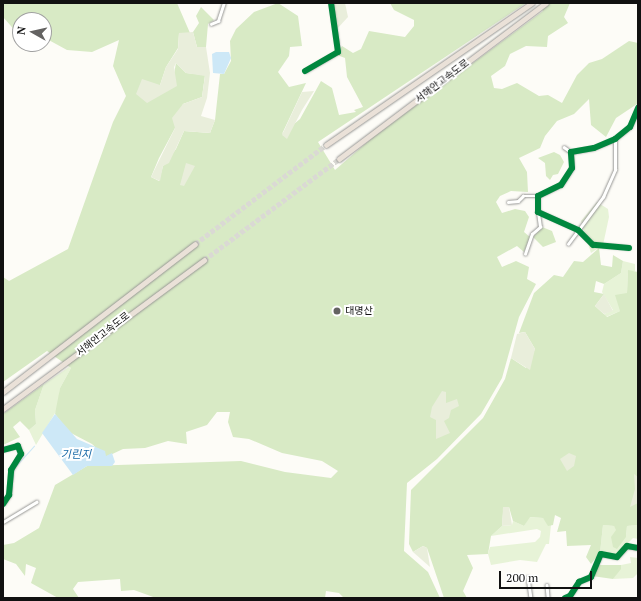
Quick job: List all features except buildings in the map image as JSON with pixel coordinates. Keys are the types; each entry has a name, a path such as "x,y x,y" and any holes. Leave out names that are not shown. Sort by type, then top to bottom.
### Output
{"highway":[{"name":"서해안고속도로","path":"326,145 532,3"},
{"name":"서해안고속도로","path":"339,159 546,3"},
{"name":"서해안고속도로","path":"3,392 195,244"},
{"name":"서해안고속도로","path":"3,409 204,260"}],"street":[{"path":"211,24 218,20 224,3"},
{"path":"305,71 338,52 331,3"},
{"path":"571,152 594,148 615,139 630,128 638,108"},
{"path":"568,244 604,197 613,176 615,139"},
{"path":"508,202 518,201 523,196 538,196 561,185 572,168 571,152 564,146"},
{"path":"525,254 532,234 540,226 538,196"},
{"path":"538,212 578,230 593,245 630,248"},
{"path":"3,504 9,494 11,470 22,454 18,446 4,450"},
{"path":"3,522 36,502"},
{"path":"565,598 570,596 579,582 591,577 601,554 617,557 627,546 638,548"},
{"path":"528,577 531,598"},
{"path":"547,585 548,598"}],"green space":[{"path":"3,3 177,3 190,33 179,33 178,48 166,67 160,85 147,103 174,74 176,63 186,73 205,75 202,97 183,104 175,128 159,158 151,177 159,181 163,166 176,149 184,131 210,133 215,120 220,74 224,74 231,61 230,41 236,29 254,12 278,3 298,16 302,46 290,47 289,56 278,72 289,87 306,83 282,134 300,119 321,81 332,88 339,115 356,112 354,110 363,107 347,77 345,58 337,55 342,46 353,53 361,49 369,31 405,37 414,26 414,20 394,10 390,3 526,3 318,142 335,170 372,138 543,11 541,8 548,3 570,3 564,17 568,23 548,36 547,47 526,46 510,54 505,66 491,76 494,88 502,89 517,83 539,96 548,95 562,103 577,75 589,63 602,59 629,41 638,43 637,104 616,118 606,137 591,125 589,99 574,114 557,121 545,136 540,148 519,158 527,172 528,192 511,191 500,196 496,202 502,213 515,209 525,211 529,217 524,232 530,237 524,252 517,246 497,257 502,267 516,261 529,267 527,279 536,284 519,317 502,378 481,414 437,459 407,483 404,551 428,572 440,598 344,598 339,593 326,591 325,598 156,598 134,590 121,591 120,579 78,582 73,589 79,598 58,598 31,583 36,568 26,564 25,576 16,564 3,559 3,545 14,543 39,528 55,485 87,466 241,461 285,472 331,478 338,471 322,461 282,453 249,439 233,437 228,422 230,412 217,412 207,425 186,432 187,444 168,441 145,448 123,449 106,457 92,444 69,432 55,414 60,388 71,368 47,351 3,382 3,277 9,281 68,249 113,122 126,96 113,66 119,40 92,52 67,50 52,42 52,12 12,12 12,27 3,17"},
{"path":"332,3 345,3 348,17 336,30"},
{"path":"201,7 214,20 208,24 206,47 197,47 193,32 199,23 196,16"},
{"path":"193,32 197,47 206,47 210,73 207,98 201,116 215,120 210,133 184,131 169,163 163,166 160,181 151,177 175,128 172,118 183,104 202,97 205,76 186,73 176,63 174,67 177,86 147,103 136,94 142,79 160,85 166,67 178,49 179,33"},
{"path":"314,91 287,139 282,135 302,92"},
{"path":"554,152 560,155 564,162 558,174 553,175 550,180 546,176 545,163 538,158"},
{"path":"186,163 195,166 184,186 180,185"},
{"path":"597,202 608,209 609,217 603,245 591,253 581,221"},
{"path":"542,227 552,231 556,242 543,247 533,237"},
{"path":"599,248 601,265 612,267 613,255 623,261 621,273 604,284 596,281 594,292 604,294 595,306 607,317 620,311 615,295 627,293 628,270 638,272 638,525 627,526 626,537 617,549 613,547 611,537 616,530 614,526 603,525 600,553 591,564 586,557 591,545 567,546 566,531 557,532 561,518 555,515 553,525 548,526 543,518 530,517 524,526 513,521 509,507 503,513 502,526 491,536 488,554 467,555 473,568 463,591 467,598 444,598 427,548 423,546 413,552 409,544 411,490 483,418 505,379 511,358 526,368 535,349 525,332 519,333 534,293 554,275 563,277 574,261 583,262"},
{"path":"623,261 635,264 635,271 628,271 627,293 620,311 606,317 604,314 613,310 602,292 604,284 621,273"},
{"path":"604,294 613,311 604,314 595,306"},
{"path":"525,332 535,349 530,370 511,358 517,334"},
{"path":"69,367 71,368 60,388 58,408 36,445 29,430 36,424 35,410 44,384"},
{"path":"44,384 35,410 36,424 29,430 20,421 13,427 20,437 3,445 3,414"},
{"path":"442,391 446,392 446,403 457,399 459,406 451,410 449,418 444,421 450,433 436,439 436,420 430,417 432,407"},
{"path":"569,453 576,456 574,466 567,471 560,459"},
{"path":"634,474 638,477 638,503 630,507 635,489"},
{"path":"503,507 509,507 512,525 502,526"},
{"path":"529,517 543,518 551,525 549,544 546,544 537,562 520,560 491,565 488,554 490,547 535,542 540,537 541,531 537,529 491,536 502,526 512,525 513,521 524,526"},
{"path":"603,525 614,526 626,537 627,526 638,525 638,539 633,538 615,556 600,553"},
{"path":"423,546 427,548 430,567 413,552"},
{"path":"630,557 638,558 638,573 633,578 613,579 621,565 631,563"},
{"path":"596,565 621,565 621,569 613,579 592,576"}],"water":[{"path":"216,52 229,52 231,58 224,74 213,73 212,54"},
{"name":"기린지","path":"55,414 77,439 105,451 106,456 112,453 115,462 112,466 87,466 73,475 42,433"}],"waterway":[{"path":"10,495 14,468 34,446"}],"tunnel":[{"path":"195,244 326,145"},
{"path":"204,260 339,159"}],"cycle path":[{"path":"305,71 338,52 331,3"},
{"path":"629,248 593,245 578,230 538,212 538,196 561,185 572,168 571,152 594,148 615,139 630,127 638,108"},
{"path":"3,450 18,446 21,454 11,470 9,495 3,504"},
{"path":"565,598 570,596 579,582 591,577 601,554 617,557 627,546 638,548"}],"place":[{"name":"대명산","path":"337,311"}]}
